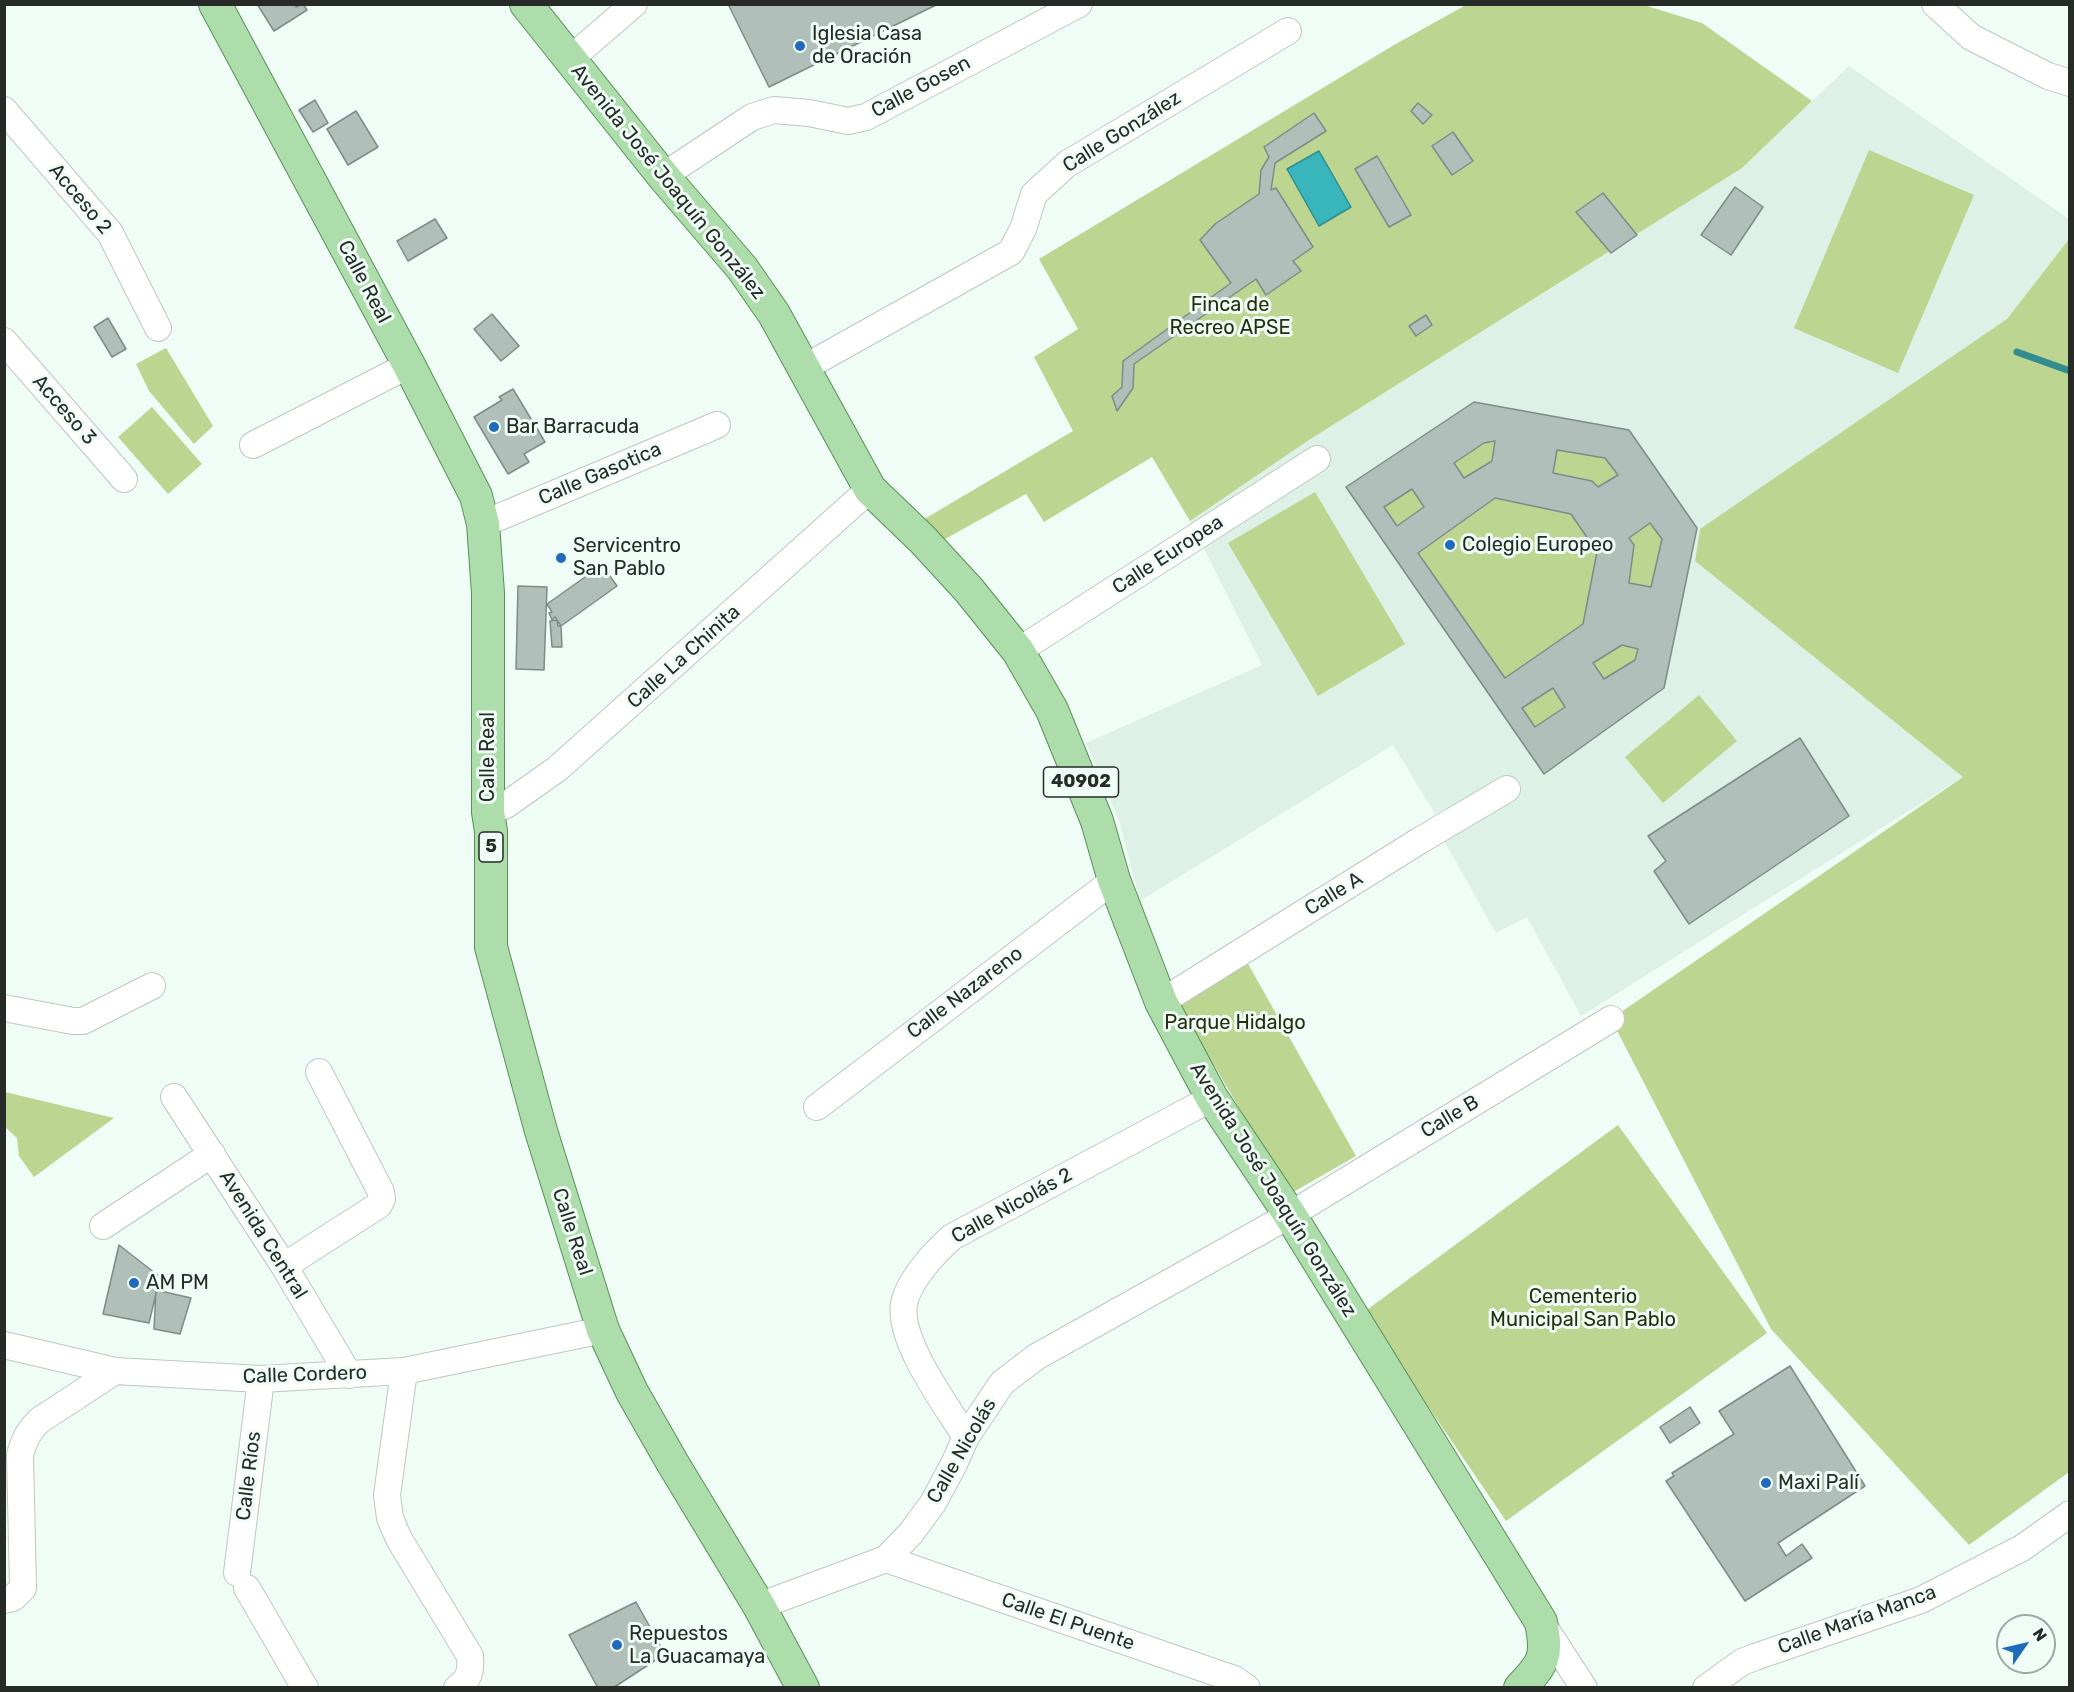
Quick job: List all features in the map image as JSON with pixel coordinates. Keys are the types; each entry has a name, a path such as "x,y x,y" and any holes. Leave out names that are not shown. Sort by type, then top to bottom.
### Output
{"main road":[{"name":"Calle Real","path":"215,4 409,365 476,496 483,524 488,593 488,812 491,831 491,947 541,1131 603,1330 632,1392 759,1606 803,1688"},
{"name":"Avenida José Joaquín González","path":"526,4 663,176 742,268 774,314 802,369 870,489 922,539 969,590 1018,651 1056,721 1097,821 1114,880 1161,1002 1212,1098 1290,1215 1541,1622"},
{"path":"1522,1687 1540,1666 1546,1644 1541,1622"}],"street":[{"path":"569,60 634,4"},
{"name":"Calle Gosen","path":"663,176 752,117 774,110 809,113 848,121 866,117 1079,4"},
{"path":"1935,4 1971,37 2048,76 2070,83"},
{"name":"Calle González","path":"802,369 1011,252 1023,229 1034,194 1066,164 1288,31"},
{"name":"Acceso 2","path":"4,110 110,233 158,328"},
{"name":"Acceso 3","path":"4,341 124,479"},
{"path":"253,446 409,365"},
{"name":"Calle Gasotica","path":"483,524 717,425"},
{"name":"Calle Europea","path":"1018,651 1317,459"},
{"name":"Calle La Chinita","path":"488,812 506,805 557,769 870,489"},
{"name":"Calle A","path":"1161,1002 1419,841 1507,789"},
{"name":"Calle Nazareno","path":"817,1107 1114,880"},
{"path":"4,1008 83,1021 152,986"},
{"name":"Calle B","path":"1290,1215 1611,1019"},
{"path":"284,1266 379,1205 382,1198 319,1072"},
{"name":"Avenida Central","path":"174,1097 284,1266 349,1374"},
{"name":"Calle Nicolás 2","path":"966,1437 910,1342 904,1323 904,1303 912,1285 933,1253 952,1237 1212,1098"},
{"path":"103,1226 212,1154"},
{"name":"Calle Nicolás","path":"759,1606 886,1559 911,1533 933,1503 966,1437 1002,1383 1036,1357 1290,1215"},
{"name":"Calle Cordero","path":"4,1345 115,1371 261,1378 404,1371 603,1330"},
{"path":"4,1600 13,1598 23,1588 20,1455 30,1429 115,1371"},
{"path":"404,1371 387,1495 390,1518 399,1539 470,1656 464,1678"},
{"name":"Calle Ríos","path":"261,1378 242,1580 305,1688"},
{"name":"Calle María Manca","path":"1706,1688 1742,1662 1921,1600 2022,1548 2070,1514"},
{"name":"Calle El Puente","path":"886,1559 1234,1679 1248,1688"},
{"name":"Avenida José Joaquín González","path":"1541,1622 1584,1688"}],"shaded area":[{"name":"Colegio Europeo","path":"1849,66 2069,219 2069,239 2007,319 1891,404 1700,529 1695,561 1963,777 1581,1016 1527,917 1496,933 1442,837 1472,795 1435,814 1393,745 1140,901 1119,821 1086,743 1262,665 1190,521 1309,440 1742,168"}],"green space":[{"name":"Finca de Recreo APSE","path":"1466,5 1644,5 1702,23 1812,101 1742,168 1309,440 1190,521 1152,457 1044,522 1026,494 938,543 921,521 1073,431 1034,357 1078,329 1039,259 1394,45"},
{"path":"1869,150 1974,195 1898,373 1794,328"},
{"path":"2069,239 2069,1472 1969,1545 1771,1329 1611,1019 1963,777 1695,561 1700,529 2007,319"},
{"path":"166,348 213,426 194,444 149,391 136,364"},
{"path":"152,407 202,464 168,494 118,437"},
{"path":"1495,441 1492,461 1464,478 1454,463 1484,443"},
{"path":"1557,450 1605,458 1618,475 1598,487 1592,481 1553,473"},
{"path":"1412,489 1424,507 1397,526 1384,507"},
{"path":"1315,492 1405,644 1318,696 1228,543"},
{"path":"1495,498 1571,514 1597,552 1583,624 1505,678 1418,553"},
{"path":"1650,523 1662,539 1651,587 1629,583 1634,545 1629,538"},
{"path":"1622,645 1638,649 1635,660 1604,679 1593,663"},
{"path":"1553,688 1565,707 1535,727 1522,708"},
{"path":"1699,695 1737,741 1663,803 1625,757"},
{"name":"Parque Hidalgo","path":"1247,962 1356,1156 1290,1194 1178,1004"},
{"path":"5,1092 114,1118 34,1177 19,1156 17,1138 5,1127"},
{"name":"Cementerio Municipal San Pablo","path":"1618,1125 1767,1333 1506,1521 1364,1312"}],"water":[{"path":"1319,151 1351,207 1319,226 1287,169"}],"building":[{"path":"257,4 295,4 296,7 303,4 307,10 274,31"},
{"name":"Iglesia Casa de Oración","path":"728,4 935,4 936,5 769,87"},
{"path":"315,100 328,123 313,132 299,110"},
{"path":"1418,103 1432,115 1423,124 1411,111"},
{"path":"356,111 378,147 348,165 327,129"},
{"path":"1314,113 1326,131 1275,163 1271,190 1276,188 1313,247 1293,261 1301,271 1266,295 1256,279 1134,364 1133,388 1117,411 1112,396 1122,387 1123,361 1231,283 1200,240 1215,224 1259,194 1261,170 1269,157 1264,147"},
{"path":"1453,132 1473,161 1452,175 1432,146"},
{"path":"1377,156 1411,215 1389,227 1355,169"},
{"path":"1735,187 1763,207 1731,255 1701,235"},
{"path":"1603,193 1637,235 1611,253 1576,212"},
{"path":"435,219 447,238 408,261 397,241"},
{"path":"492,314 519,346 501,361 474,329"},
{"path":"1426,315 1432,325 1416,336 1409,326"},
{"path":"108,318 126,349 112,357 94,327"},
{"path":"513,389 545,442 524,454 529,462 508,474 474,417 502,400 499,397"},
{"path":"1474,402 1629,430 1697,528 1664,688 1544,774 1346,487","holes":["1495,441 1492,461 1464,478 1454,463 1484,443","1557,450 1605,458 1618,475 1598,487 1592,481 1553,473","1412,489 1424,507 1397,526 1384,507","1495,498 1571,514 1597,552 1583,624 1505,678 1418,553","1650,523 1662,539 1651,587 1629,583 1634,545 1629,538","1622,645 1638,649 1635,660 1604,679 1593,663","1553,688 1565,707 1535,727 1522,708"]},
{"path":"602,565 617,586 561,626 555,617 552,620 549,613 552,612 547,604"},
{"path":"518,586 547,587 544,670 516,669"},
{"path":"557,620 558,626 561,626 562,647 552,647 550,621"},
{"path":"1800,738 1849,816 1689,924 1654,871 1666,861 1648,836"},
{"name":"AM PM","path":"119,1245 160,1277 149,1323 103,1314"},
{"path":"156,1290 191,1298 180,1334 154,1329"},
{"name":"Maxi Palí","path":"1790,1366 1865,1486 1778,1543 1786,1556 1802,1544 1812,1558 1745,1601 1666,1481 1674,1476 1672,1473 1734,1434 1719,1411"},
{"path":"1690,1407 1700,1423 1670,1443 1660,1427"},
{"name":"Repuestos La Guacamaya","path":"636,1602 665,1654 613,1688 598,1688 569,1635"}],"waterway":[{"path":"2017,352 2070,371"}],"place":[{"name":"Iglesia Casa de Oración","path":"800,46"},
{"name":"Bar Barracuda","path":"494,427"},
{"name":"Colegio Europeo","path":"1450,545"},
{"name":"Servicentro San Pablo","path":"561,558"},
{"name":"AM PM","path":"134,1283"},
{"name":"Maxi Palí","path":"1766,1483"},
{"name":"Repuestos La Guacamaya","path":"617,1645"}]}
